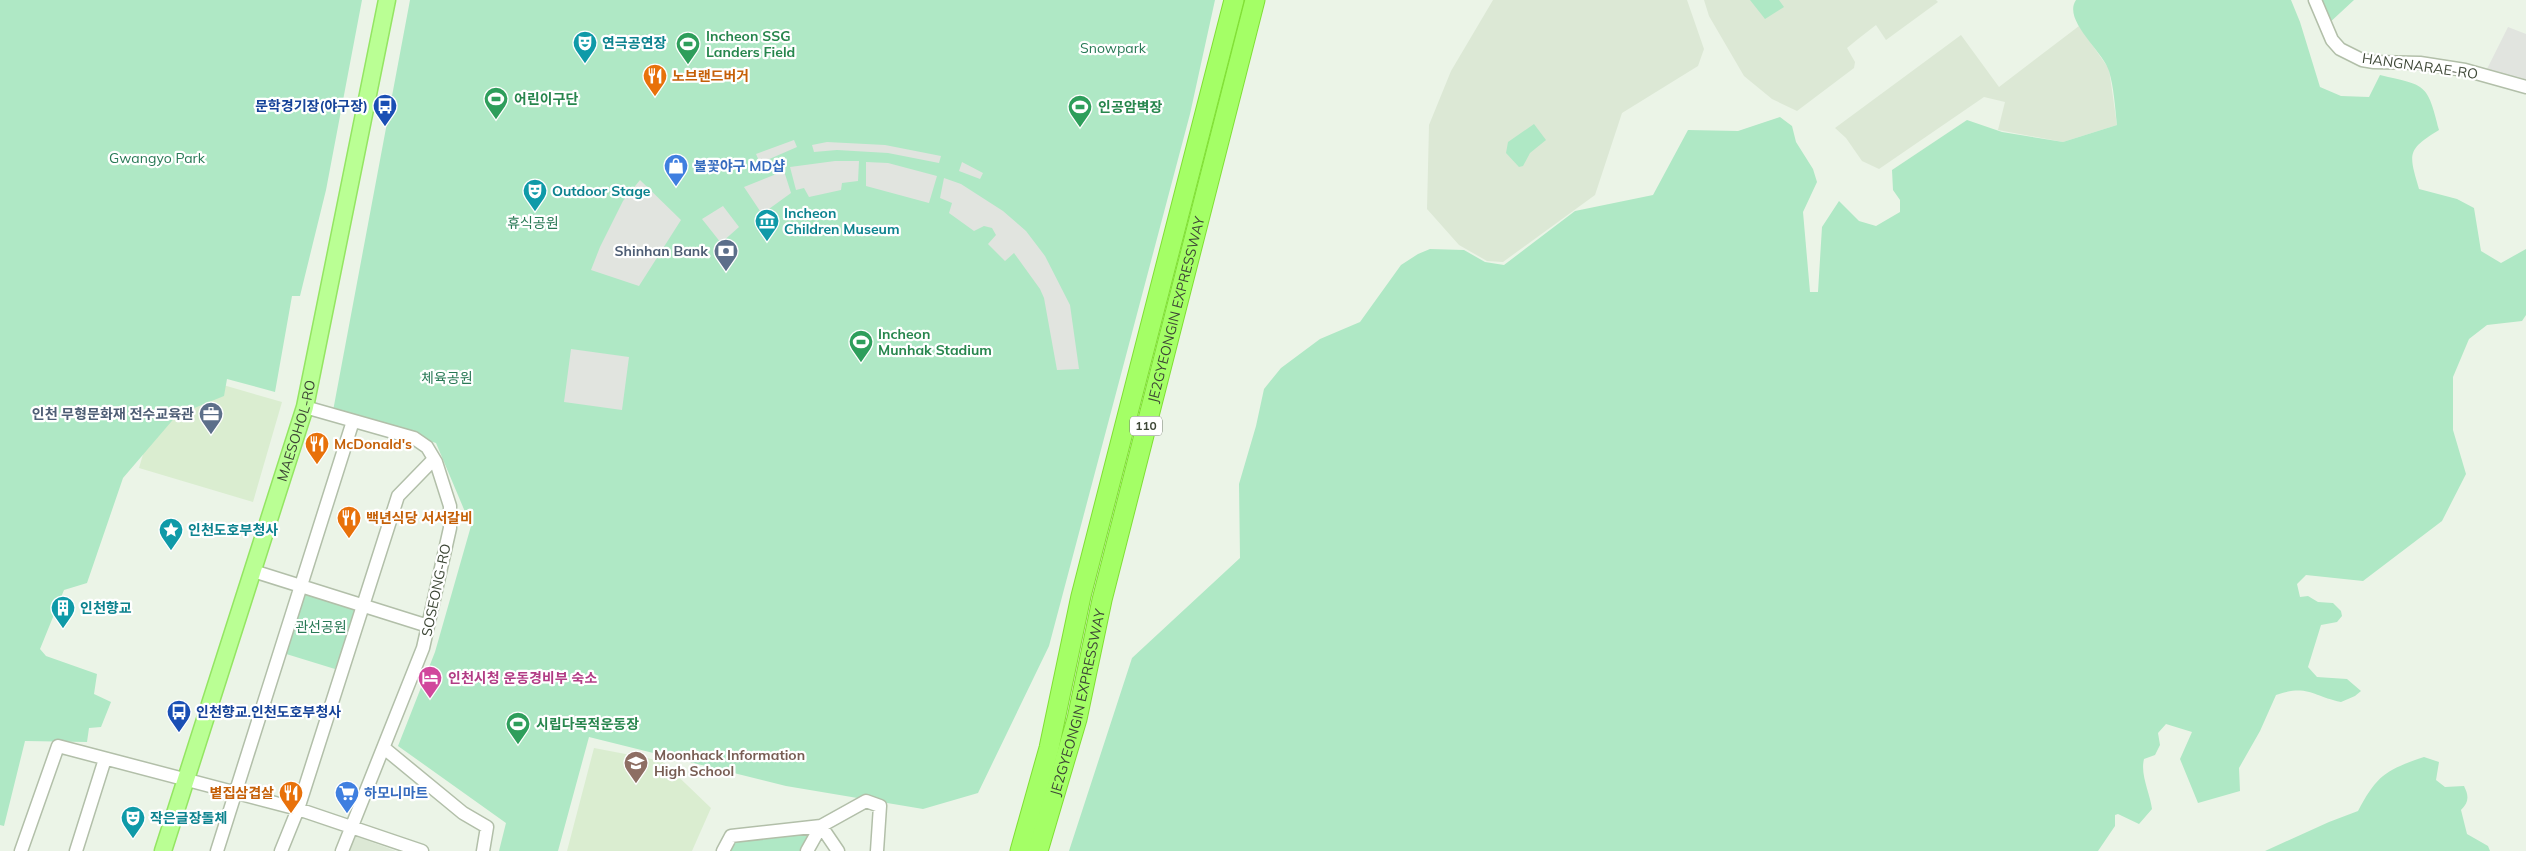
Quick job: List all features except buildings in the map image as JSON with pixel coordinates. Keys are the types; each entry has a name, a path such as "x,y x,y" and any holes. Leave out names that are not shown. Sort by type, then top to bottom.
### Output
{"highway":[{"name":"JE2GYEONGIN EXPRESSWAY","path":"1020,851 1049,748 1081,596 1234,0"},
{"name":"JE2GYEONGIN EXPRESSWAY","path":"1038,851 1077,719 1102,600 1255,0"}],"main road":[{"name":"MAESOHOL-RO","path":"163,851 306,407 387,0"}],"street":[{"name":"HANGNARAE-RO","path":"2315,0 2332,40 2340,49 2362,60 2420,63 2465,70 2526,87"},
{"name":"SOSEONG-RO","path":"306,407 414,438 427,447 434,459 450,506 450,528 423,648 342,851"},
{"path":"217,851 352,421"},
{"path":"281,851 298,809 398,496 434,459"},
{"path":"253,571 428,626"},
{"path":"21,851 58,746 298,809 353,826 422,851"},
{"path":"384,748 463,813 488,827 483,851"},
{"path":"76,851 105,758"},
{"path":"723,851 731,836 821,826 866,801 880,806 877,851"},
{"path":"807,851 821,826"},
{"path":"821,826 838,851"}],"shaded area":[{"path":"1493,0 1687,0 1704,49 1698,66 1622,113 1595,195 1503,262 1487,261 1459,245 1427,209 1429,125 1451,71"},
{"path":"1704,0 1936,0 1938,2 1886,40 1876,25 1847,48 1855,62 1854,68 1797,111 1772,99 1744,76 1709,16"},
{"path":"2079,26 2109,69 2117,125 2063,142 1998,130 2005,102 1984,97 1879,169 1862,161 1846,138 1835,128 1961,35 1999,87"},
{"path":"2508,27 2526,34 2526,86 2485,73"},
{"path":"794,140 797,147 760,163 756,154"},
{"path":"827,142 885,145 941,156 939,163 888,153 837,150 814,152 812,145"},
{"path":"835,161 859,161 858,181 842,183 841,190 809,197 804,188 796,190 790,167"},
{"path":"866,162 888,163 937,176 929,203 866,186"},
{"path":"962,162 983,173 980,179 959,171"},
{"path":"784,171 791,193 762,214 744,187"},
{"path":"944,178 961,184 1003,211 1026,231 1045,256 1070,305 1079,369 1057,370 1044,298 1040,289 1014,253 1005,261 988,244 996,235 992,228 984,226 974,231 949,213 952,203 940,198"},
{"path":"640,180 681,220 639,286 591,270 600,247 623,201"},
{"path":"723,206 739,227 721,243 702,219"},
{"path":"571,349 629,357 622,410 564,402"},
{"name":"인천 무형문화재 전수교육관","path":"168,369 282,402 253,502 139,468"},
{"name":"Moonhack Information High School","path":"594,748 662,761 711,808 692,851 567,851"},
{"path":"355,836 396,851 349,851"}],"green space":[{"name":"Gwangyo Park","path":"0,0 362,0 326,190 300,296 292,296 275,392 227,379 224,396 177,415 123,478 87,583 64,590 40,649 46,656 97,674 94,694 111,702 101,727 89,728 87,742 25,741 4,826 0,825"},
{"name":"Incheon Munhak Stadium","path":"410,0 1215,0 1190,114 1049,646 978,793 923,809 786,786 589,737 558,851 499,851 506,823 398,746 435,652 471,526 436,443 333,411"},
{"path":"1750,0 1779,0 1784,7 1765,19"},
{"path":"2076,0 2291,0 2300,22 2320,87 2341,96 2369,97 2380,75 2407,81 2422,89 2427,94 2431,103 2439,130 2421,143 2413,154 2413,168 2419,189 2457,199 2474,208 2481,251 2501,263 2526,249 2526,315 2522,321 2487,325 2469,339 2453,377 2453,430 2466,474 2442,521 2363,581 2306,575 2297,584 2300,597 2308,596 2318,602 2333,603 2341,611 2342,616 2337,622 2321,625 2308,667 2317,677 2347,679 2361,691 2341,702 2303,691 2276,695 2260,731 2239,768 2240,791 2198,803 2180,759 2192,732 2166,724 2158,733 2160,745 2155,755 2144,759 2143,765 2144,778 2152,809 2139,824 2118,814 2115,815 2115,826 2098,851 1069,851 1132,658 1240,558 1239,484 1256,426 1264,389 1281,368 1320,339 1360,322 1401,265 1430,249 1464,250 1485,262 1504,265 1575,211 1653,195 1688,130 1738,131 1780,117 1792,126 1796,142 1813,169 1817,182 1803,212 1810,292 1818,292 1822,227 1839,201 1859,221 1876,226 1900,212 1900,200 1893,190 1892,170 1967,120 2002,132 2063,142 2117,125 2109,71 2106,63 2079,26 2073,8"},
{"path":"2316,0 2354,0 2327,25"},
{"path":"1534,124 1546,140 1530,153 1523,166 1519,167 1506,153 1508,142"},
{"name":"관선공원","path":"303,590 357,610 335,669 283,653"},
{"path":"2424,757 2439,762 2436,780 2445,787 2464,786 2467,799 2466,804 2461,810 2467,834 2488,846 2490,851 2265,851 2358,811 2371,789 2384,775 2391,770"},
{"path":"812,831 803,851 728,851 732,841"}],"place":[{"name":"연극공연장","path":"585,64"},
{"name":"Incheon SSG Landers Field","path":"688,65"},
{"name":"노브랜드버거","path":"655,97"},
{"name":"어린이구단","path":"496,120"},
{"name":"문학경기장(야구장)","path":"385,127"},
{"name":"인공암벽장","path":"1080,128"},
{"name":"불꽃야구 MD샵","path":"676,187"},
{"name":"Outdoor Stage","path":"535,212"},
{"name":"Incheon Children Museum","path":"767,242"},
{"name":"Shinhan Bank","path":"726,272"},
{"name":"Incheon Munhak Stadium","path":"861,363"},
{"name":"인천 무형문화재 전수교육관","path":"211,435"},
{"name":"McDonald's","path":"317,465"},
{"name":"백년식당 서서갈비","path":"349,539"},
{"name":"인천도호부청사","path":"171,551"},
{"name":"인천향교","path":"63,629"},
{"name":"인천시청 운동경비부 숙소","path":"430,699"},
{"name":"인천향교.인천도호부청사","path":"179,733"},
{"name":"시립다목적운동장","path":"518,745"},
{"name":"Moonhack Information High School","path":"636,784"},
{"name":"볕집삼겹살","path":"291,814"},
{"name":"하모니마트","path":"347,814"},
{"name":"작은글장돌체","path":"133,839"}],"park label":[{"name":"Snowpark","path":"1113,48"},
{"name":"휴식공원","path":"533,223"},
{"name":"체육공원","path":"447,378"}]}
